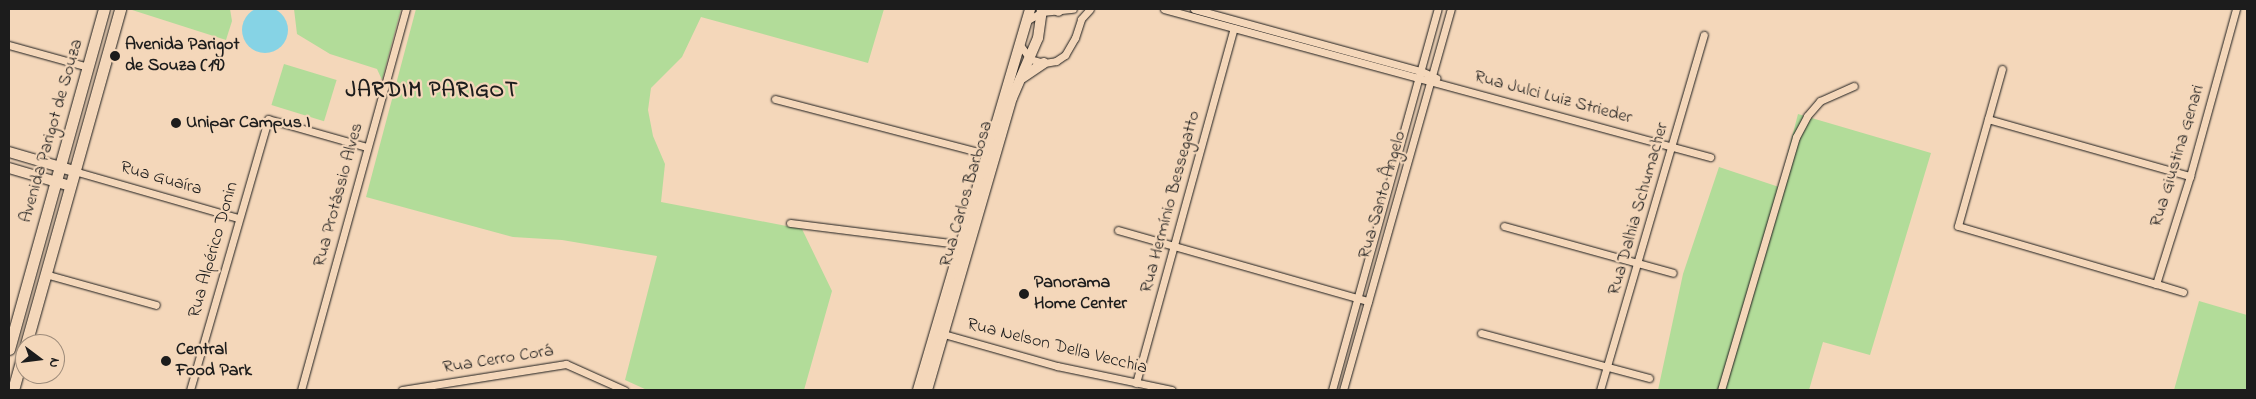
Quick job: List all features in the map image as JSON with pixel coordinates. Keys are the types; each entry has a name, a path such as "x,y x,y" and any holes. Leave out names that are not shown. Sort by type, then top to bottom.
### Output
{"main road":[{"name":"Avenida Parigot de Souza","path":"9,349 88,67 107,9"},
{"path":"106,55 107,9"},
{"name":"Avenida Parigot de Souza","path":"28,334 120,9"}],"street":[{"name":"Rua Protássio Alves","path":"301,390 406,9"},
{"name":"Rua Carlos Barbosa","path":"927,390 938,332 959,244 1030,9"},
{"path":"1026,22 1042,10 1072,9"},
{"path":"1020,79 1044,63 1065,55 1075,38 1081,19 1090,9"},
{"name":"Rua Julci Luiz Strieder","path":"1164,9 1418,80 1431,80 1710,157"},
{"name":"Rua Julci Luiz Strieder","path":"1194,9 1421,71 1431,80"},
{"name":"Rua Santo Ângelo","path":"1332,390 1438,9"},
{"name":"Rua Santo Ângelo","path":"1343,390 1451,9"},
{"name":"Rua Giustina Genari","path":"2156,284 2190,176 2236,9"},
{"name":"Rua Carlos Barbosa","path":"918,390 1012,98 1040,32 1042,10"},
{"name":"Rua Hermínio Bessegatto","path":"1136,383 1176,244 1234,28"},
{"name":"Rua Dalhia Schumacher","path":"1600,390 1704,35"},
{"path":"9,45 88,67"},
{"path":"1020,45 1030,59 1044,63"},
{"path":"2002,69 1958,226 2183,292"},
{"path":"1721,390 1796,137 1820,101 1854,86"},
{"path":"775,99 986,154"},
{"name":"Rua Alpérico Donin","path":"190,390 268,119 367,147"},
{"path":"1988,119 2190,176"},
{"path":"9,152 74,171"},
{"path":"9,168 70,186"},
{"name":"Rua Guaíra","path":"74,171 238,218"},
{"path":"790,222 959,244"},
{"path":"1504,226 1673,273"},
{"path":"1118,230 1176,244 1368,300"},
{"path":"46,274 156,305"},
{"name":"Rua Nelson Della Vecchia","path":"938,332 1057,366 1172,390"},
{"path":"1481,333 1649,378"},
{"name":"Rua Cerro Corá","path":"402,390 451,386 566,364 624,390"}],"green space":[{"path":"129,9 230,9 232,21 226,40"},
{"path":"294,9 401,9 382,80 377,69 330,54 297,34"},
{"path":"416,9 884,9 868,63 701,17 682,57 651,88 648,110 653,136 665,164 661,202 802,229 832,291 804,390 647,390 625,380 657,256 562,240 513,237 366,197"},
{"path":"284,64 337,80 324,121 271,105"},
{"path":"1798,114 1931,153 1870,355 1823,342 1809,390 1658,390 1683,274 1719,167 1779,187"},
{"path":"2199,301 2247,315 2247,390 2174,390"}],"water":[{"path":"265,7 278,11 284,17 288,30 284,43 278,49 265,53 252,49 246,43 242,30 246,17 252,11"}],"place":[{"name":"Avenida Parigot de Souza (19)","path":"115,56"},
{"name":"Unipar Campus I","path":"176,123"},
{"name":"Panorama Home Center","path":"1024,294"},
{"name":"Central Food Park","path":"166,361"}],"district":[{"name":"JARDIM PARIGOT","path":"432,92"}]}
